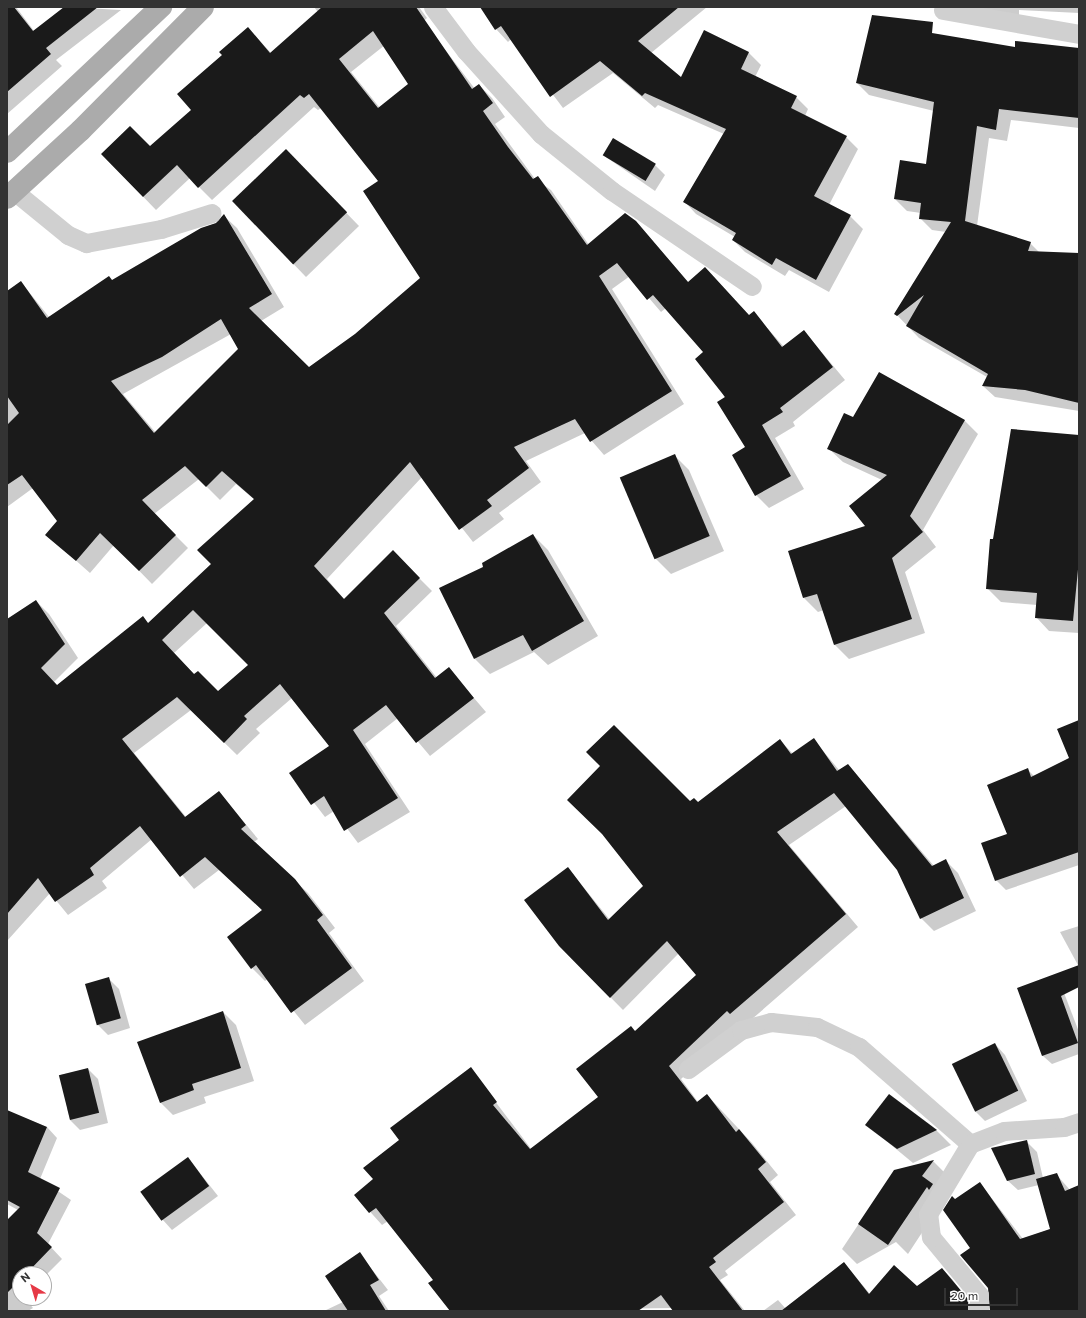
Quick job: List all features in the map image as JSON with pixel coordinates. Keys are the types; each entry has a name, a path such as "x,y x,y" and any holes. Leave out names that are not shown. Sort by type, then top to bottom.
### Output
{"main road":[{"path":"7,152 161,7"},
{"path":"11,195 198,8"}],"street":[{"path":"433,7 466,51 541,134 612,191 752,286"},
{"path":"943,10 1079,34"},
{"path":"11,195 68,235 86,243 161,229 212,213"},
{"path":"688,1069 741,1030 771,1022 817,1026 859,1046 970,1144"},
{"path":"979,1311 980,1295 931,1236 928,1214 970,1144 1004,1131 1064,1127 1079,1122"}],"building":[{"path":"7,7 14,7 33,31 64,7 98,7 46,48 51,54 7,92"},
{"path":"322,7 416,7 472,89 479,84 493,103 483,111 508,147 533,179 538,176 587,245 625,213 636,221 688,282 705,267 749,315 754,311 782,347 804,330 833,367 780,408 783,412 762,425 791,476 755,496 732,455 745,447 717,402 725,397 695,359 703,352 653,295 647,300 617,263 599,276 672,391 590,442 575,419 514,447 529,468 487,500 492,506 459,530 410,462 314,566 344,599 393,550 420,578 384,613 435,678 449,667 474,698 416,743 386,705 353,730 398,798 344,831 324,796 311,805 289,773 329,746 280,684 244,716 247,719 224,743 177,697 122,739 185,817 219,791 246,825 241,829 295,879 323,915 317,920 352,968 291,1013 256,965 251,969 227,937 262,910 205,857 180,877 140,826 90,868 94,875 55,902 38,878 7,914 7,619 36,600 65,644 41,668 57,685 143,616 148,623 211,564 197,550 254,499 222,471 206,487 185,466 142,500 176,535 139,571 100,533 76,561 45,535 57,521 22,475 7,485 7,425 19,413 7,396 7,291 21,281 47,318 109,276 112,280 201,228 216,223 224,214 272,294 249,308 309,367 355,334 420,278 363,191 378,181 309,94 304,98 300,95 198,188 177,165 143,197 101,154 130,126 150,146 191,110 177,94 222,55 219,52 248,27 270,53","holes":["373,31 408,84 378,108 339,59","221,319 238,349 154,433 111,381 162,357","193,610 248,665 218,691 198,671 194,674 162,640"]},
{"path":"480,7 679,7 638,41 681,77 704,30 749,52 741,69 797,96 791,108 847,136 814,196 851,215 816,280 776,258 772,265 732,240 736,233 683,202 726,129 645,93 642,96 600,61 550,97 501,26 495,30"},
{"path":"872,15 933,22 932,33 1015,47 1015,41 1079,48 1079,118 999,109 996,130 977,126 965,221 1031,242 1028,251 1079,253 1079,403 1025,390 982,386 988,374 906,326 924,295 897,316 894,314 951,222 919,219 921,203 894,199 900,160 926,164 934,102 856,83"},
{"path":"613,138 656,164 646,181 603,155"},
{"path":"286,149 347,212 293,264 232,201"},
{"path":"879,372 965,420 910,516 923,532 892,558 912,619 834,645 817,594 803,598 788,551 865,526 849,506 887,475 827,449 844,413 853,417"},
{"path":"1011,429 1079,435 1079,559 1073,621 1035,618 1037,593 986,589 990,539 993,539"},
{"path":"675,454 710,536 655,559 620,477"},
{"path":"533,534 584,621 532,651 523,635 474,659 439,588 483,567 482,563"},
{"path":"1079,720 1079,852 995,881 981,843 1007,834 987,785 1028,768 1031,777 1069,758 1057,729"},
{"path":"614,725 690,801 694,798 698,802 780,739 791,754 814,738 837,771 848,764 932,866 946,859 964,898 920,919 897,870 834,793 777,832 846,914 730,1014 727,1011 669,1066 697,1102 707,1094 736,1132 739,1129 766,1162 758,1169 784,1202 713,1258 716,1262 709,1267 743,1311 673,1311 661,1295 638,1311 450,1311 428,1283 433,1280 376,1208 369,1213 354,1195 373,1179 363,1168 399,1140 390,1128 471,1067 497,1102 493,1105 530,1149 598,1097 576,1069 631,1026 635,1031 696,975 667,941 610,998 559,946 524,900 568,867 608,920 643,886 602,834 567,800 600,766 586,752"},
{"path":"1079,965 1079,987 1061,996 1078,1043 1042,1056 1017,988"},
{"path":"109,977 121,1018 97,1025 85,984"},
{"path":"223,1011 241,1068 192,1084 194,1090 160,1103 137,1042"},
{"path":"995,1043 1018,1091 975,1112 952,1064"},
{"path":"88,1068 99,1113 70,1120 59,1075"},
{"path":"889,1094 937,1130 897,1149 865,1125"},
{"path":"7,1110 47,1127 28,1172 60,1188 37,1233 52,1247 34,1266 12,1266 12,1288 7,1293 7,1220 20,1207 7,1200"},
{"path":"1027,1140 1035,1174 1007,1181 991,1148"},
{"path":"188,1157 209,1186 161,1221 140,1192"},
{"path":"934,1160 922,1176 933,1184 929,1190 927,1187 888,1245 858,1224 894,1170"},
{"path":"1057,1173 1065,1191 1079,1185 1079,1311 990,1311 988,1288 960,1255 970,1248 943,1210 952,1196 955,1199 980,1182 1020,1239 1050,1229 1036,1179"},
{"path":"360,1252 379,1280 370,1285 386,1311 348,1311 325,1276"},
{"path":"844,1262 869,1294 894,1265 917,1286 942,1268 968,1299 968,1311 781,1311"}]}
